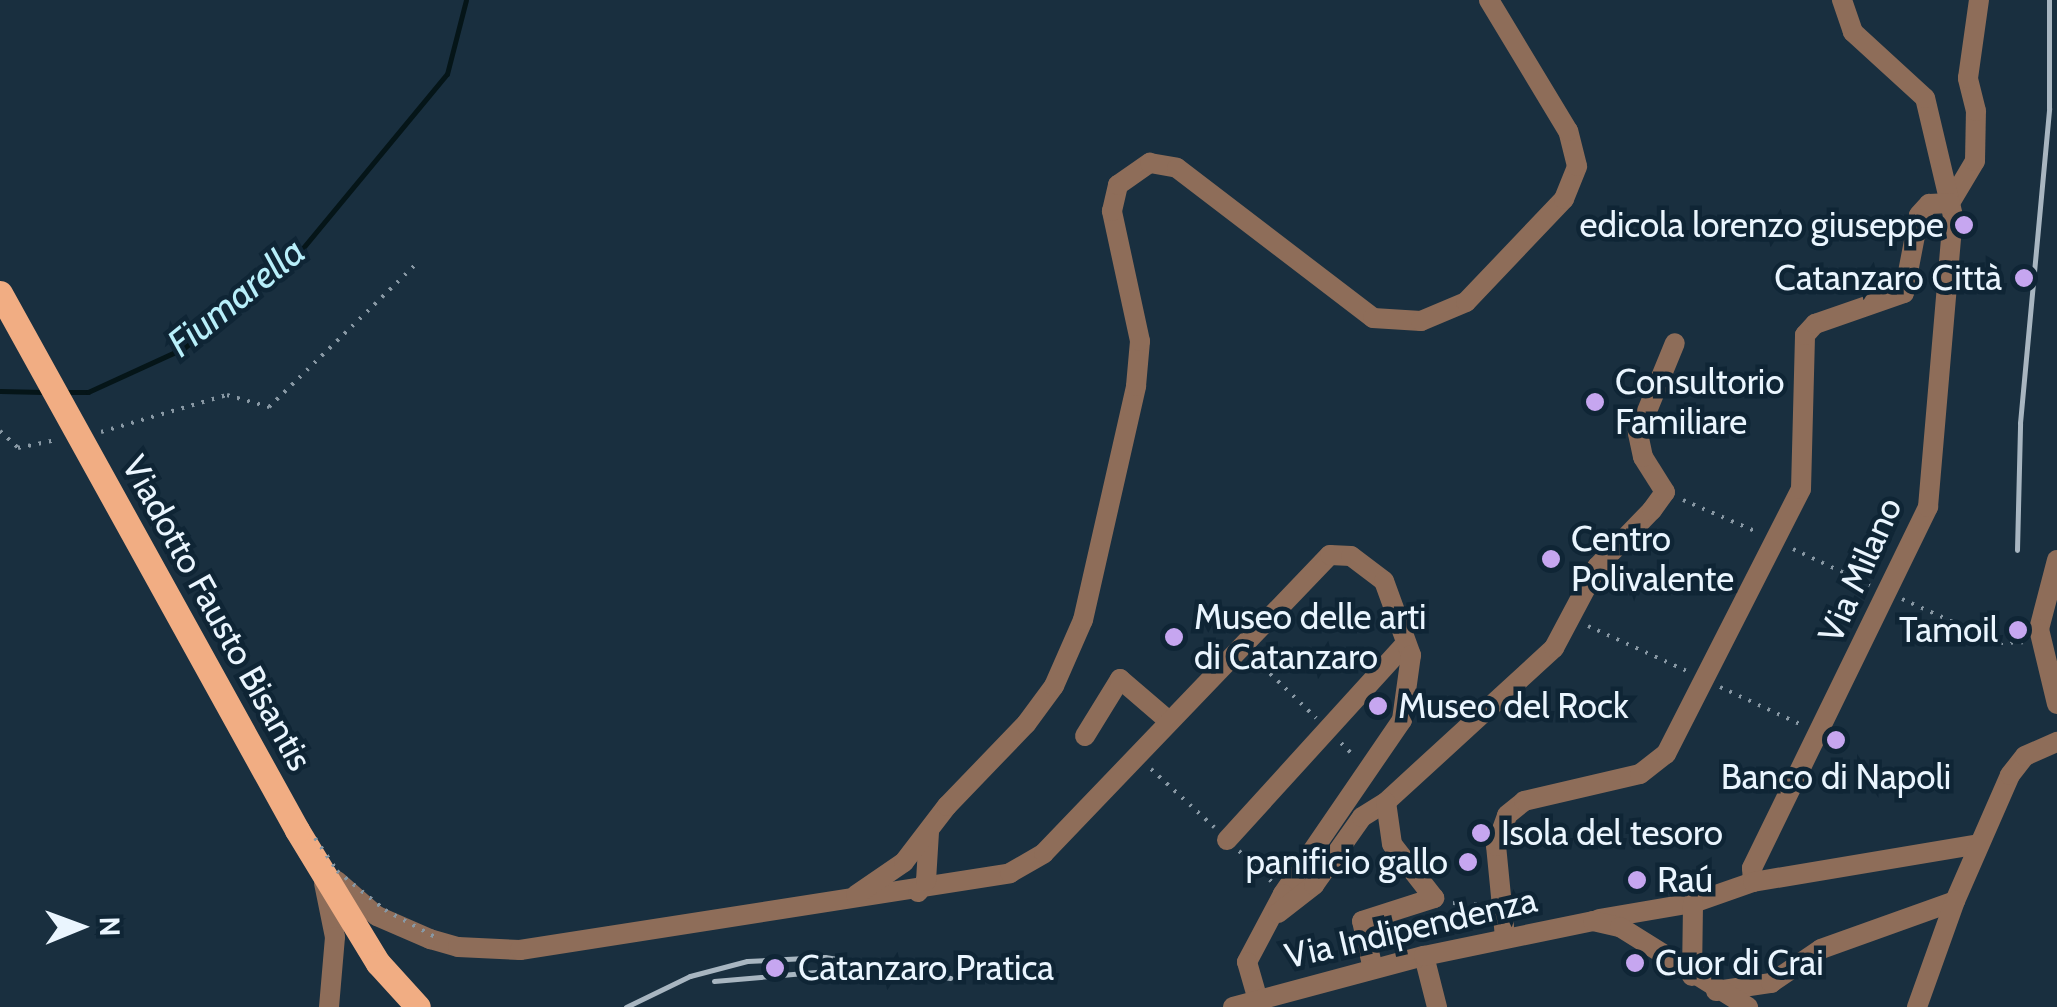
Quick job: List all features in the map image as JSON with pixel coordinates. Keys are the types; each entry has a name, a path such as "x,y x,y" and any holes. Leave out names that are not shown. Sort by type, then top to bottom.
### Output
{"main road":[{"name":"Viadotto Fausto Bisantis","path":"0,293 324,881 378,963 418,1007"}],"street":[{"path":"840,903 904,862 1054,686 1084,620 1136,386 1140,341 1112,211 1118,185 1150,162 1177,168 1373,318 1421,321 1466,302 1564,199 1577,166 1568,132 1489,0"},
{"name":"Via Milano","path":"1753,882 1752,868 1924,522 1954,238 1950,203 1924,98 1853,32 1842,0"},
{"path":"1505,937 1496,846 1507,815 1524,801 1640,774 1666,754 1802,489 1805,335 1815,324 1904,292 1919,215 1930,204 1950,203 1975,161 1976,111 1968,78 1979,0"},
{"path":"1281,903 1314,884 1362,817 1386,802 1554,648 1597,567 1665,492 1643,456 1638,433 1674,343"},
{"path":"297,830 344,889 377,916 458,947 520,950 918,892 1027,866 1330,556 1351,556 1384,581 1411,655 1402,720 1246,962 1259,1003"},
{"path":"2057,560 2039,618 2040,641 2057,704"},
{"path":"1228,840 1406,643"},
{"path":"1086,736 1120,680 1170,721"},
{"path":"1918,1007 1955,901 2018,764 2057,742"},
{"path":"1373,970 1362,921 1434,898 1392,844 1386,802"},
{"path":"918,892 928,858 929,832"},
{"name":"Via Indipendenza","path":"1233,1007 1505,937 1693,903 1753,882 1979,844"},
{"path":"928,858 966,880"},
{"path":"904,862 918,892"},
{"path":"324,881 334,937 329,1007"},
{"path":"1725,999 1772,982 1820,949 1955,901"},
{"path":"1692,976 1693,903"},
{"name":"Via Indipendenza","path":"1581,922 1620,927 1725,999 1748,1007"},
{"path":"1424,956 1437,1007"}],"path":[{"path":"96,433 227,395 270,407 417,263"},
{"path":"0,431 18,448 76,436"},
{"path":"1916,606 2000,643 2040,641"},
{"path":"1571,617 1820,734"},
{"path":"1242,646 1370,771"},
{"path":"1136,756 1228,840 1281,903"},
{"path":"1434,898 1502,906"}],"waterway":[{"name":"Fiumarella","path":"65,392 88,392 184,348 288,266 447,74 466,0"},
{"name":"Fiumarella","path":"0,391 44,392"}],"railway":[{"path":"2017,550 2020,423 2049,108 2049,0"},
{"path":"626,1007 690,976 747,961 825,957 950,978"},
{"path":"714,981 839,970"}],"place":[{"name":"edicola lorenzo giuseppe","path":"1964,225"},
{"name":"Catanzaro Città","path":"2024,278"},
{"name":"Consultorio Familiare","path":"1595,402"},
{"name":"Centro Polivalente","path":"1551,559"},
{"name":"Tamoil","path":"2018,630"},
{"name":"Museo delle arti di Catanzaro","path":"1174,637"},
{"name":"Museo del Rock","path":"1378,706"},
{"name":"Banco di Napoli","path":"1836,740"},
{"name":"Isola del tesoro","path":"1481,833"},
{"name":"panificio gallo","path":"1468,862"},
{"name":"Raú","path":"1637,880"},
{"name":"Cuor di Crai","path":"1635,963"},
{"name":"Catanzaro Pratica","path":"775,968"}]}
